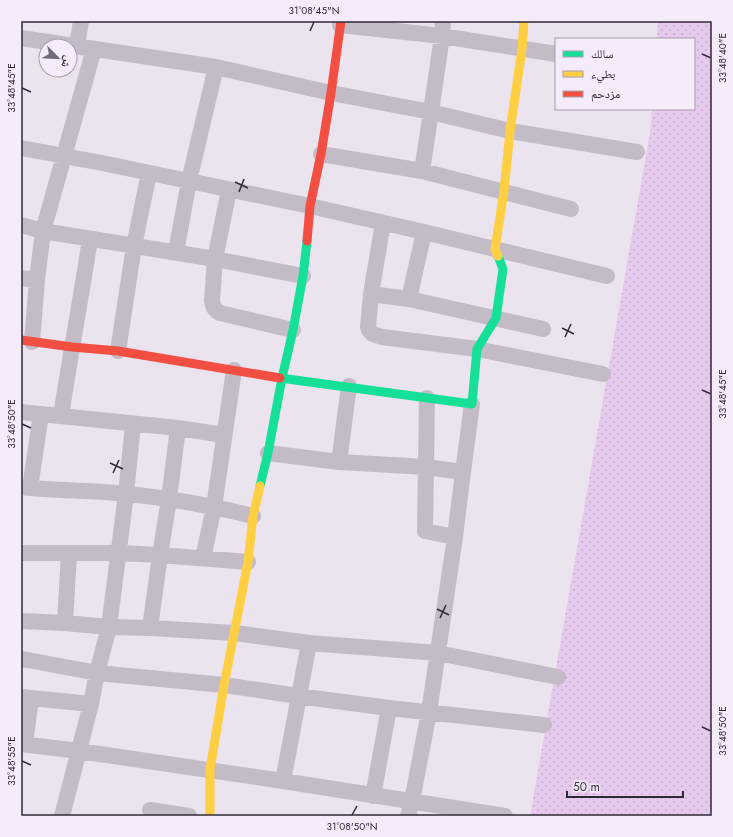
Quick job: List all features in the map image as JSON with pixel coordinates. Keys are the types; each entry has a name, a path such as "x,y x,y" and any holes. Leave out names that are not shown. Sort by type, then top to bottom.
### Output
{"street":[{"path":"78,40 81,21"},
{"path":"410,809 429,712 438,653 455,537 478,349 496,318 503,269 495,248 504,191 510,131 522,49 524,21"},
{"path":"210,816 210,770 224,685 248,562 253,516 268,453 303,276 310,206 321,154 331,93 340,23 442,28 522,49 555,54"},
{"path":"422,171 442,28"},
{"path":"21,38 38,40"},
{"path":"78,46 216,67 331,93 431,112 510,131 637,152"},
{"path":"94,49 43,231 37,280 26,341 118,351 282,378 472,404"},
{"path":"176,252 189,181 216,67"},
{"path":"21,148 102,163 310,206 495,248 607,276"},
{"path":"321,154 422,171 571,209"},
{"path":"118,351 134,246 149,173"},
{"path":"229,190 215,259 212,300 214,309 220,313 293,330"},
{"path":"383,223 371,294 368,323 369,330 373,334 398,340 478,349 603,374"},
{"path":"21,225 43,231 176,252 303,276"},
{"path":"409,299 424,232"},
{"path":"62,416 90,239"},
{"path":"21,278 37,280"},
{"path":"371,294 409,299 543,329"},
{"path":"203,558 214,507 234,370"},
{"path":"339,462 349,386"},
{"path":"427,398 425,531 455,537"},
{"path":"21,412 224,434"},
{"path":"41,414 25,487 126,494 169,499 253,516"},
{"path":"62,816 109,627 126,494 133,424"},
{"path":"150,628 178,428"},
{"path":"268,453 339,462 426,467 462,472"},
{"path":"21,553 118,553 248,562"},
{"path":"65,623 69,554"},
{"path":"21,621 235,633 309,642 438,653 558,678"},
{"path":"283,781 309,642"},
{"path":"21,659 97,673 224,685 389,708 544,725"},
{"path":"90,704 26,697 23,744 210,770 373,796 410,809 505,816"},
{"path":"373,796 389,708"},
{"path":"150,810 189,816"}],"sand":[{"path":"658,21 712,21 712,816 530,816 651,127 652,110 695,110 695,38 657,38"}],"traffic: fast":[{"path":"260,486 293,330 303,276 307,241"},
{"path":"280,378 472,404 477,349 496,318 503,269 498,256"}],"traffic: slow":[{"path":"498,256 495,249 504,191 510,131 522,49 524,21"},
{"path":"210,816 210,770 224,685 248,562 253,516 260,486"}],"traffic: jam":[{"path":"307,241 310,206 321,154 341,21"},
{"path":"21,340 72,347 118,351 280,378"}]}
